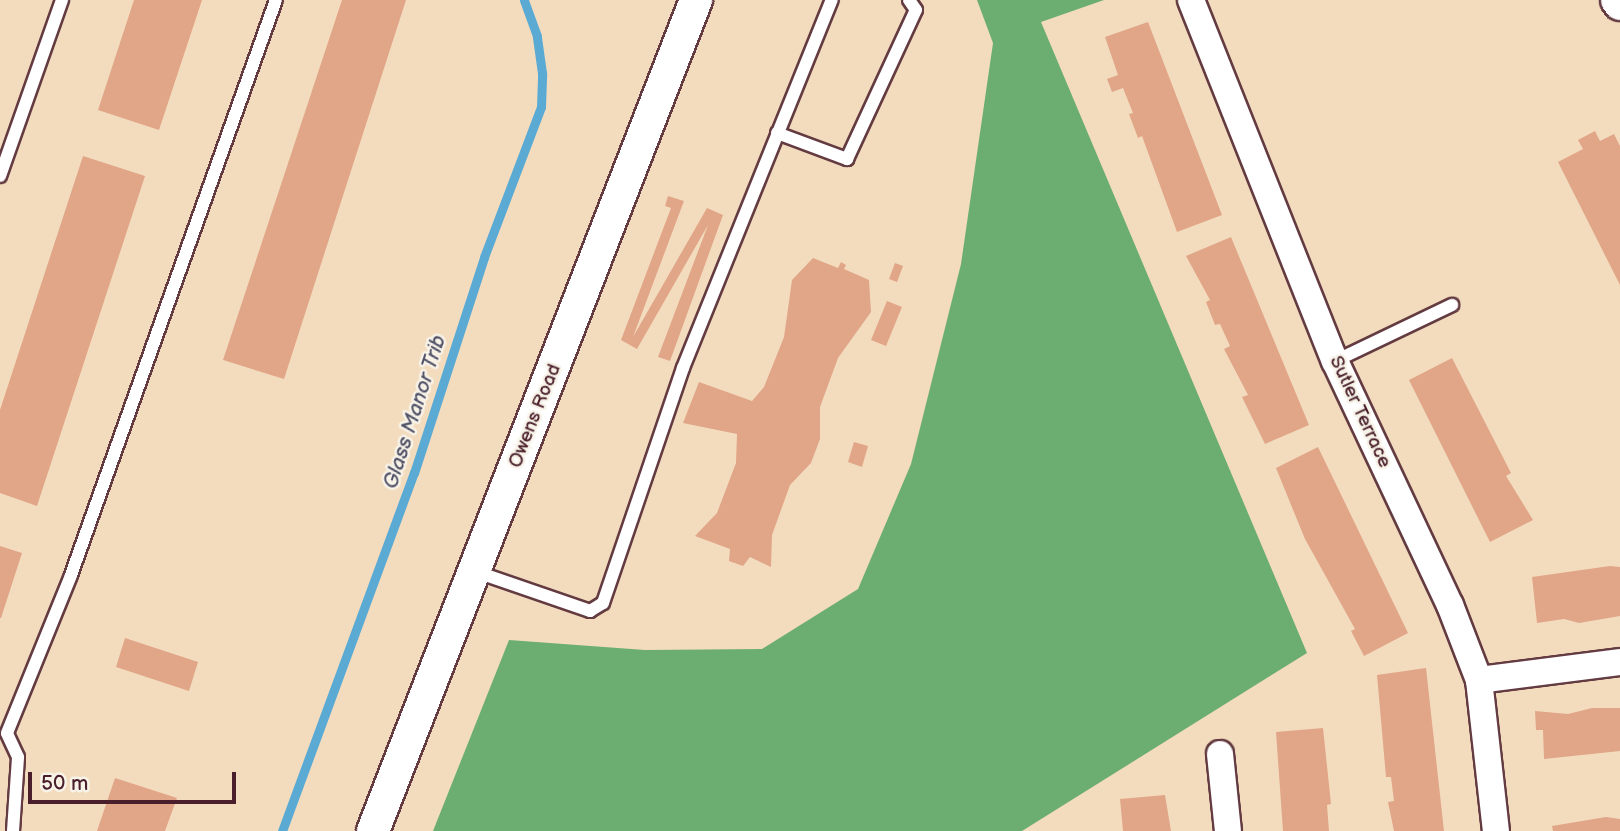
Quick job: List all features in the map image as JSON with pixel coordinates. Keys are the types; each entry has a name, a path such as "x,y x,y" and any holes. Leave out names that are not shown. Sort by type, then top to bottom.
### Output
{"street":[{"name":"Owens Road","path":"373,831 696,0"},
{"name":"Sutler Terrace","path":"1191,0 1335,361 1450,605 1479,680 1496,831"},
{"path":"1617,0 1620,4"},
{"path":"1479,680 1620,662"},
{"path":"1220,754 1228,831"}],"lane":[{"path":"0,176 62,0"},
{"path":"13,831 18,757 3,731 71,575 276,0"},
{"path":"473,571 590,611 603,603 683,368 832,0"},
{"path":"777,133 847,159 916,10 909,0"},
{"path":"1335,361 1452,305"}],"green space":[{"path":"977,0 1104,0 1041,22 1307,653 1022,831 433,831 509,640 645,650 762,649 858,589 911,464 961,264 993,43"}],"building":[{"path":"134,0 202,0 159,130 98,110"},
{"path":"342,0 406,0 284,379 223,360"},
{"path":"1148,22 1222,215 1177,232 1142,136 1138,138 1129,114 1133,113 1123,88 1112,92 1107,79 1118,75 1105,37"},
{"path":"1595,131 1600,141 1614,134 1620,146 1620,285 1558,162 1583,149 1578,140"},
{"path":"83,156 145,176 37,506 0,493 0,410"},
{"path":"668,196 684,201 633,337 707,208 723,215 670,361 658,357 708,225 637,349 621,340 671,208 665,206"},
{"path":"1231,237 1309,425 1265,444 1242,397 1248,395 1224,349 1230,346 1220,324 1215,325 1206,302 1210,300 1186,256"},
{"path":"813,258 838,268 841,262 846,265 844,269 869,280 871,312 838,358 820,407 820,439 811,463 790,485 772,535 771,567 750,557 743,566 729,561 730,549 695,536 717,513 736,463 737,434 683,423 699,382 752,401 764,387 784,337 792,280"},
{"path":"895,263 903,266 897,282 889,279"},
{"path":"887,301 902,307 886,346 871,340"},
{"path":"1452,358 1511,473 1506,476 1533,520 1490,542 1409,380"},
{"path":"854,442 868,446 862,467 848,462"},
{"path":"1318,447 1408,633 1364,656 1351,631 1355,629 1305,539 1276,468"},
{"path":"0,546 22,553 1,618 0,618"},
{"path":"1610,566 1620,567 1620,616 1579,623 1564,619 1537,623 1532,577"},
{"path":"125,638 198,662 189,691 116,667"},
{"path":"1426,668 1444,831 1394,831 1388,802 1394,801 1391,777 1386,777 1377,675"},
{"path":"1592,708 1620,708 1620,751 1544,759 1543,730 1536,730 1535,711 1568,714"},
{"path":"1323,728 1331,804 1327,805 1329,831 1283,831 1276,732"},
{"path":"115,778 177,798 165,831 97,831"},
{"path":"1165,795 1171,831 1123,831 1120,799"},
{"path":"1606,817 1620,819 1620,831 1553,831 1552,826"}],"waterway":[{"name":"Glass Manor Trib","path":"282,831 414,473 484,257 541,107 542,73 537,36 524,0"}]}
